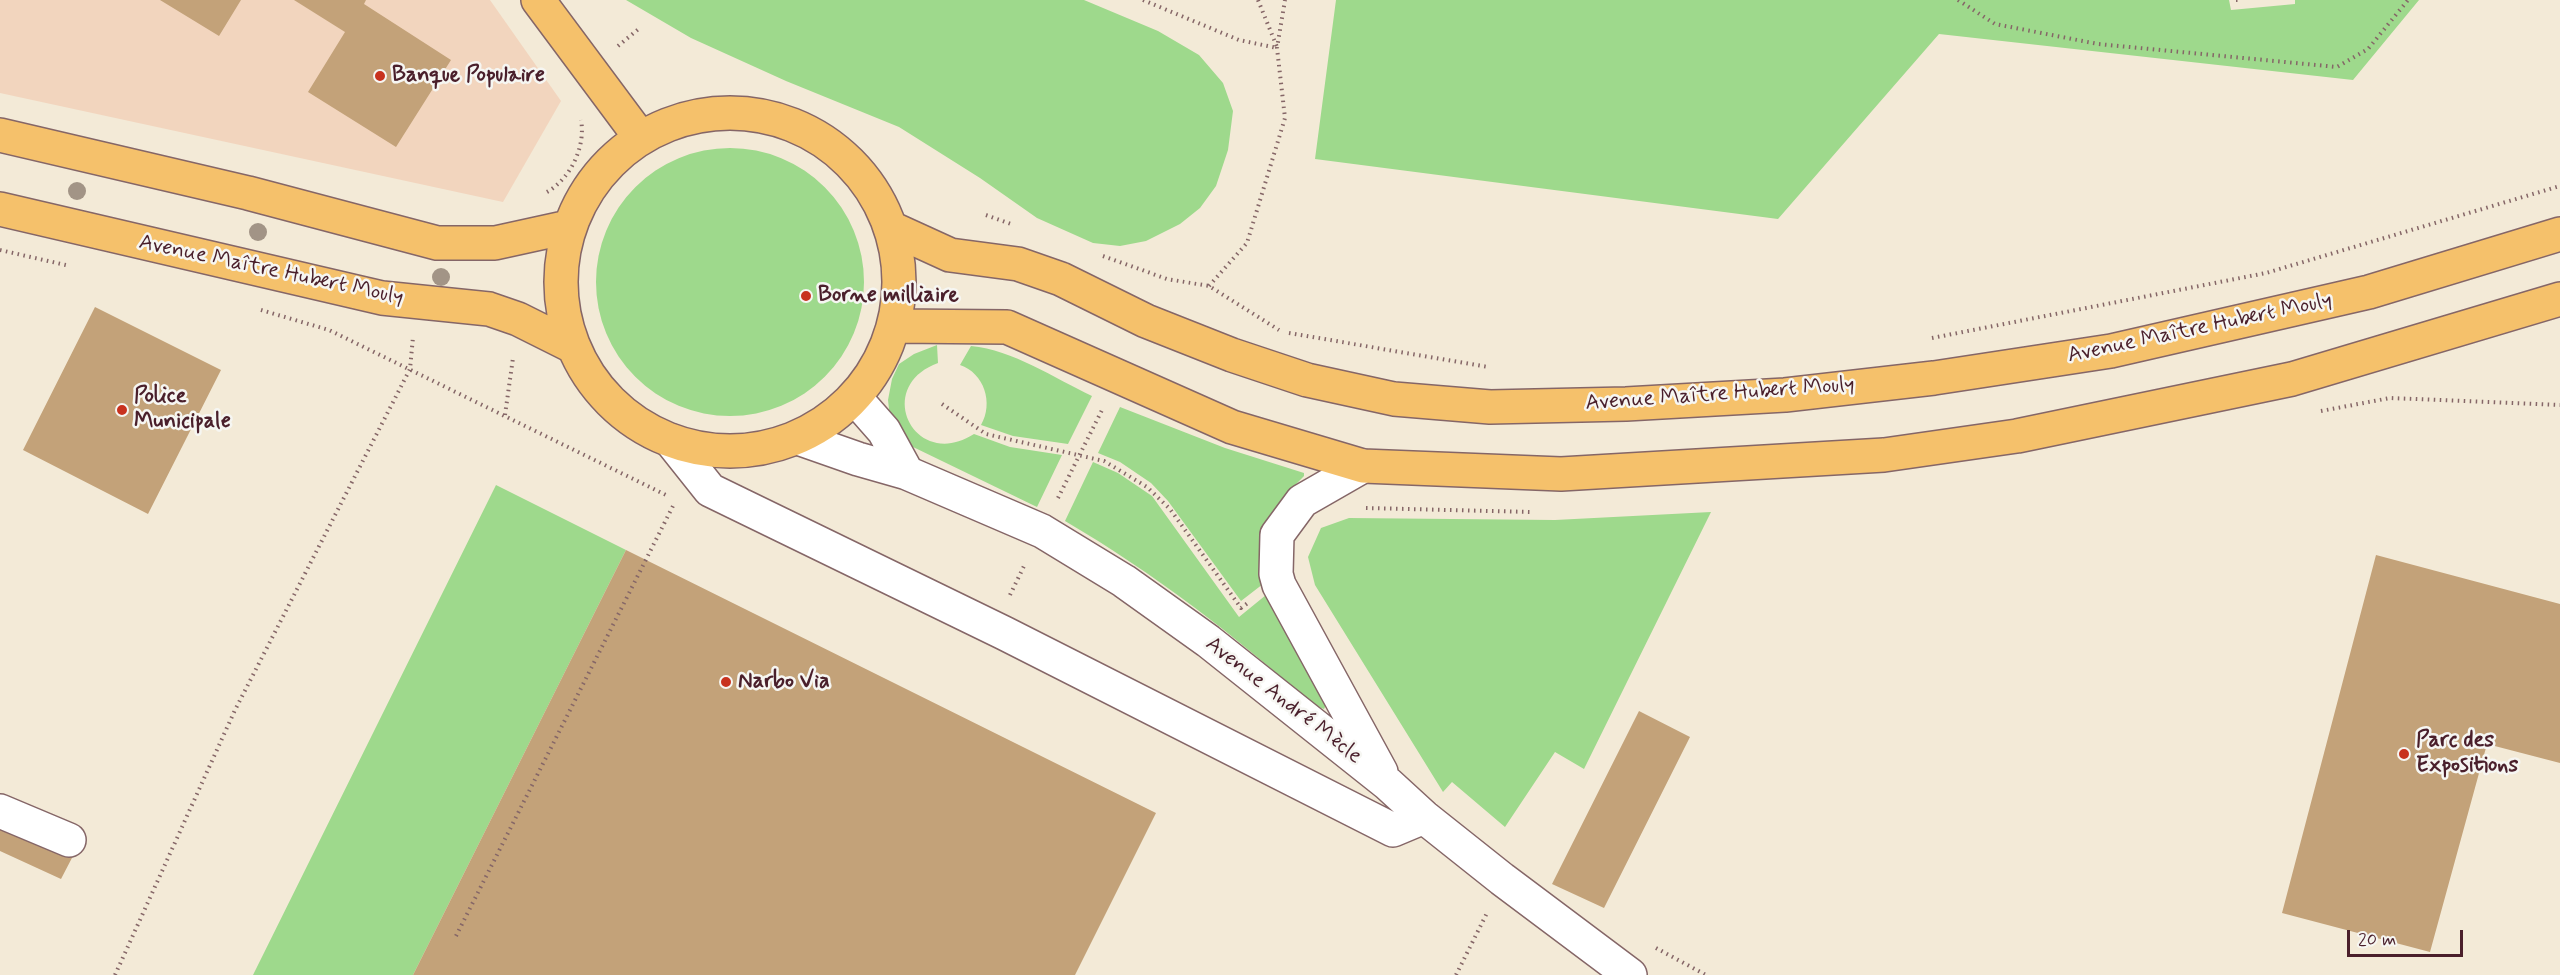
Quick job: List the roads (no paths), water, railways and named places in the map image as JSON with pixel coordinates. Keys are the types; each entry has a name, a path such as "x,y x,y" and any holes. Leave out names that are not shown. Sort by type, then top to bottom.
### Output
{"main road":[{"path":"538,0 640,137"},
{"path":"739,112 789,122 834,147 870,184 893,229 901,277 895,326 880,364 855,398 829,422 776,446 739,452 701,450 671,441 642,428 618,411 597,389 572,346 561,307 560,267 568,227 597,176 640,137 688,117 739,112"},
{"path":"0,135 248,193 437,243 495,243 568,227"},
{"name":"Avenue Maître Hubert Mouly","path":"0,209 382,298 489,309 518,319 572,346"},
{"name":"Avenue Maître Hubert Mouly","path":"893,229 950,255 1018,264 1061,279 1146,321 1232,355 1307,380 1394,399 1490,407 1626,404 1774,395 1935,378 2111,351 2369,292 2560,234"},
{"path":"895,326 1007,327 1232,427 1363,466 1561,474 1884,455 2016,436 2292,378 2560,299"}],"street":[{"path":"855,398 884,431 907,473"},
{"name":"Avenue André Mècle","path":"798,438 907,473 1042,531 1124,581 1208,641 1388,784 1424,817 1502,879 1630,975"},
{"path":"671,441 710,490 1393,830 1424,817"},
{"path":"1363,466 1302,501 1277,535 1276,574 1279,585 1388,784"},
{"path":"0,811 69,840"}],"place":[{"name":"Banque Populaire","path":"380,76"},
{"name":"Borne milliaire","path":"806,296"},
{"name":"Police Municipale","path":"122,410"},
{"name":"Narbo Via","path":"726,682"},
{"name":"Parc des Expositions","path":"2404,754"}]}
